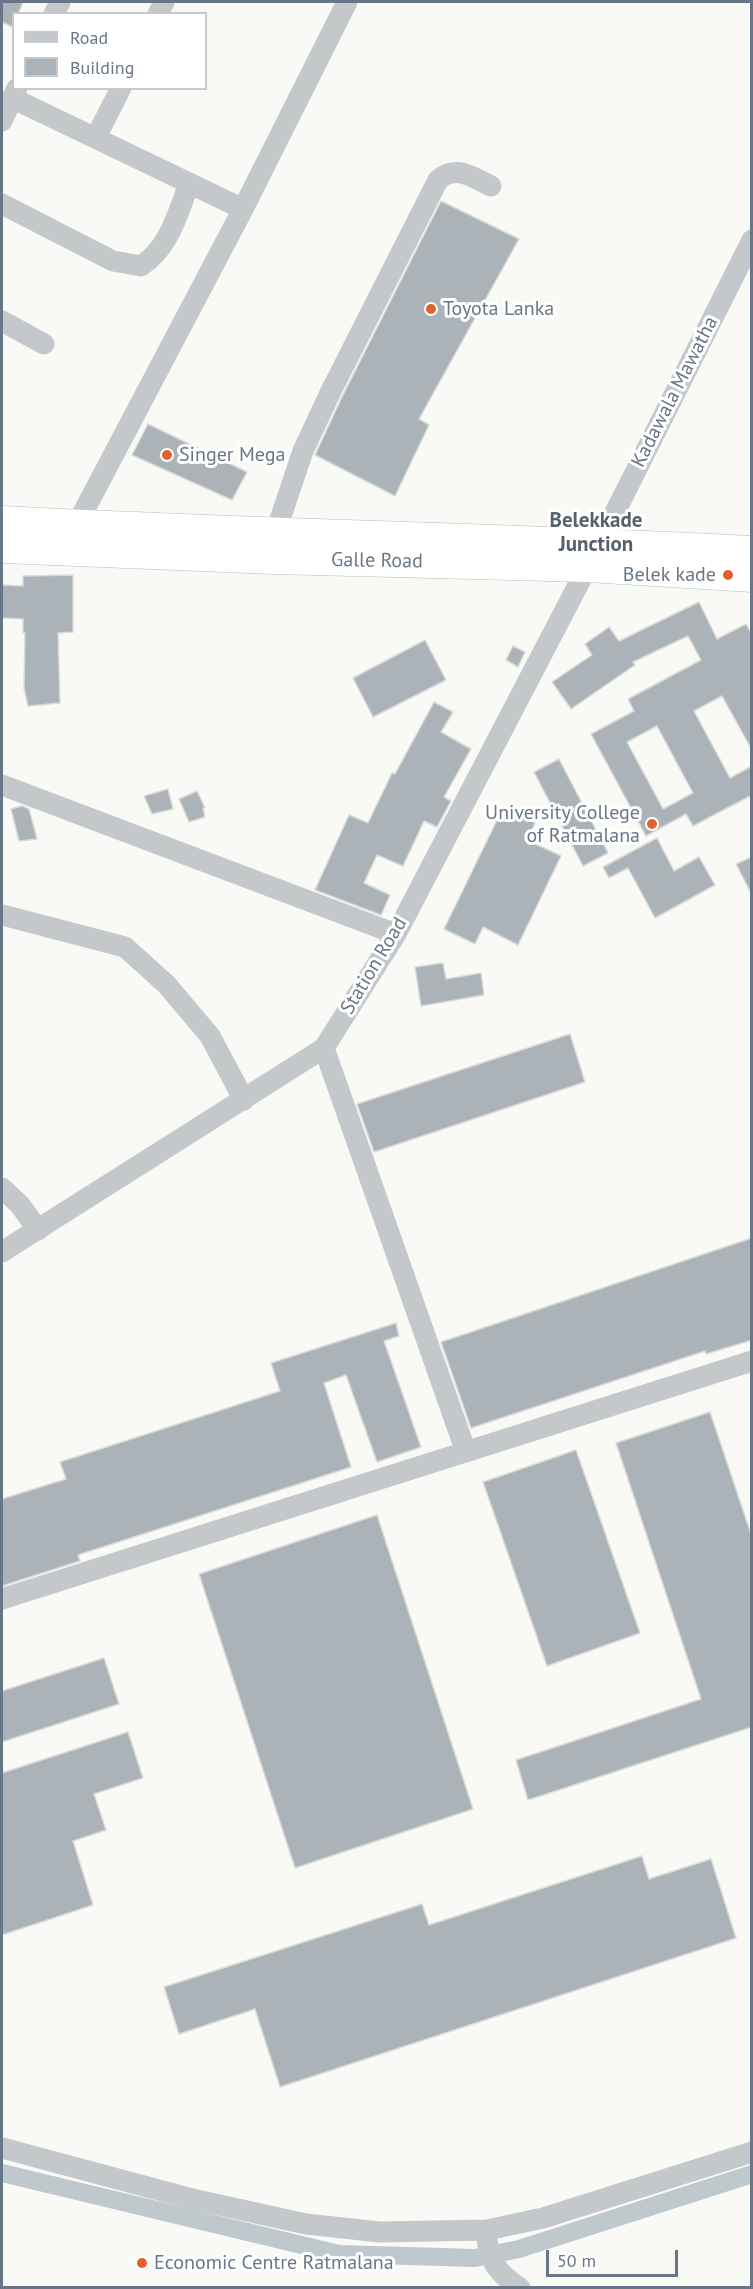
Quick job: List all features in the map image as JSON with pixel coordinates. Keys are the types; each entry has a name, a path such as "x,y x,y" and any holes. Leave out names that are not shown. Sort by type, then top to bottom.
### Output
{"highway":[{"name":"Galle Road","path":"2,522 274,534 593,555 752,576"},
{"name":"Galle Road","path":"2,547 250,558 752,552"}],"street":[{"path":"76,526 243,209 347,2"},
{"path":"96,137 119,90"},
{"path":"2,121 15,93 96,137 243,209"},
{"path":"274,534 303,451 438,180 453,171 460,171 491,186"},
{"path":"2,204 113,261 141,266 151,260 160,249 175,221 189,184"},
{"name":"Kadawala Mawatha","path":"593,555 752,240"},
{"path":"2,321 44,344"},
{"name":"Station Road","path":"2,1252 324,1048 396,934 593,555"},
{"path":"2,785 396,934"},
{"path":"2,915 125,947 167,985 210,1036 244,1100"},
{"path":"324,1048 466,1452"},
{"path":"2,1188 20,1205 38,1230"},
{"path":"2,1599 752,1361"},
{"path":"2,2148 192,2199 306,2224 380,2232 487,2238 752,2152"},
{"path":"487,2238 495,2267 520,2288"}],"building":[{"path":"2,2 23,2 19,12 12,12 12,27 2,22"},
{"name":"Toyota Lanka","path":"441,201 519,239 419,419 429,425 395,496 315,455"},
{"path":"148,424 247,472 232,500 132,455"},
{"path":"73,575 73,632 58,633 60,703 28,706 24,688 23,619 2,618 2,585 23,586 23,576"},
{"path":"699,602 717,639 746,624 752,635 752,750 722,696 694,711 730,778 752,766 752,795 693,826 686,814 646,836 591,734 634,711 628,699 701,660 688,636 633,662 635,665 571,709 552,682 592,655 585,644 609,627 619,641","holes":["657,726 693,793 663,809 627,742"]},
{"path":"425,640 446,680 373,717 353,678"},
{"path":"513,646 525,652 518,667 506,660"},
{"path":"434,702 453,712 441,732 471,749 444,797 451,801 437,827 424,821 403,866 377,855 364,883 390,895 381,915 315,890 349,815 368,823 392,773 395,774"},
{"path":"559,759 608,853 583,866 534,772"},
{"path":"168,789 173,809 152,814 144,796"},
{"path":"197,791 205,808 203,808 205,817 189,822 179,799"},
{"path":"22,806 29,809 37,839 19,841 11,809"},
{"path":"503,808 535,823 527,840 561,856 518,945 483,927 475,944 444,929"},
{"path":"657,838 674,871 699,857 715,885 655,918 628,868 609,878 603,867"},
{"path":"752,857 752,895 736,864"},
{"path":"443,963 446,979 481,973 484,995 421,1006 415,967"},
{"path":"570,1034 585,1082 374,1152 357,1104"},
{"path":"752,1238 752,1340 706,1354 705,1351 471,1428 441,1342"},
{"path":"396,1323 399,1336 384,1341 421,1447 377,1462 346,1375 324,1383 351,1467 78,1555 80,1561 2,1586 2,1499 66,1479 60,1462 280,1391 271,1363"},
{"path":"710,1412 752,1537 752,1727 528,1800 516,1760 701,1699 616,1443"},
{"path":"576,1450 640,1633 547,1666 483,1482"},
{"path":"377,1515 473,1809 295,1868 199,1574"},
{"path":"104,1658 119,1704 2,1742 2,1691"},
{"path":"128,1732 143,1778 94,1794 106,1830 73,1841 93,1905 2,1935 2,1773"},
{"path":"642,1856 649,1879 711,1859 736,1938 280,2087 255,2009 179,2034 164,1987 422,1904 429,1925"}],"waterway":[{"path":"2,2173 339,2254 475,2258 519,2249 752,2174"}],"place":[{"name":"Toyota Lanka","path":"431,309"},
{"name":"Singer Mega","path":"167,455"},
{"name":"Belek kade","path":"728,575"},
{"name":"University College of Ratmalana","path":"652,824"},
{"name":"Economic Centre Ratmalana","path":"142,2263"}],"district":[{"name":"Belekkade Junction","path":"596,533"}]}
